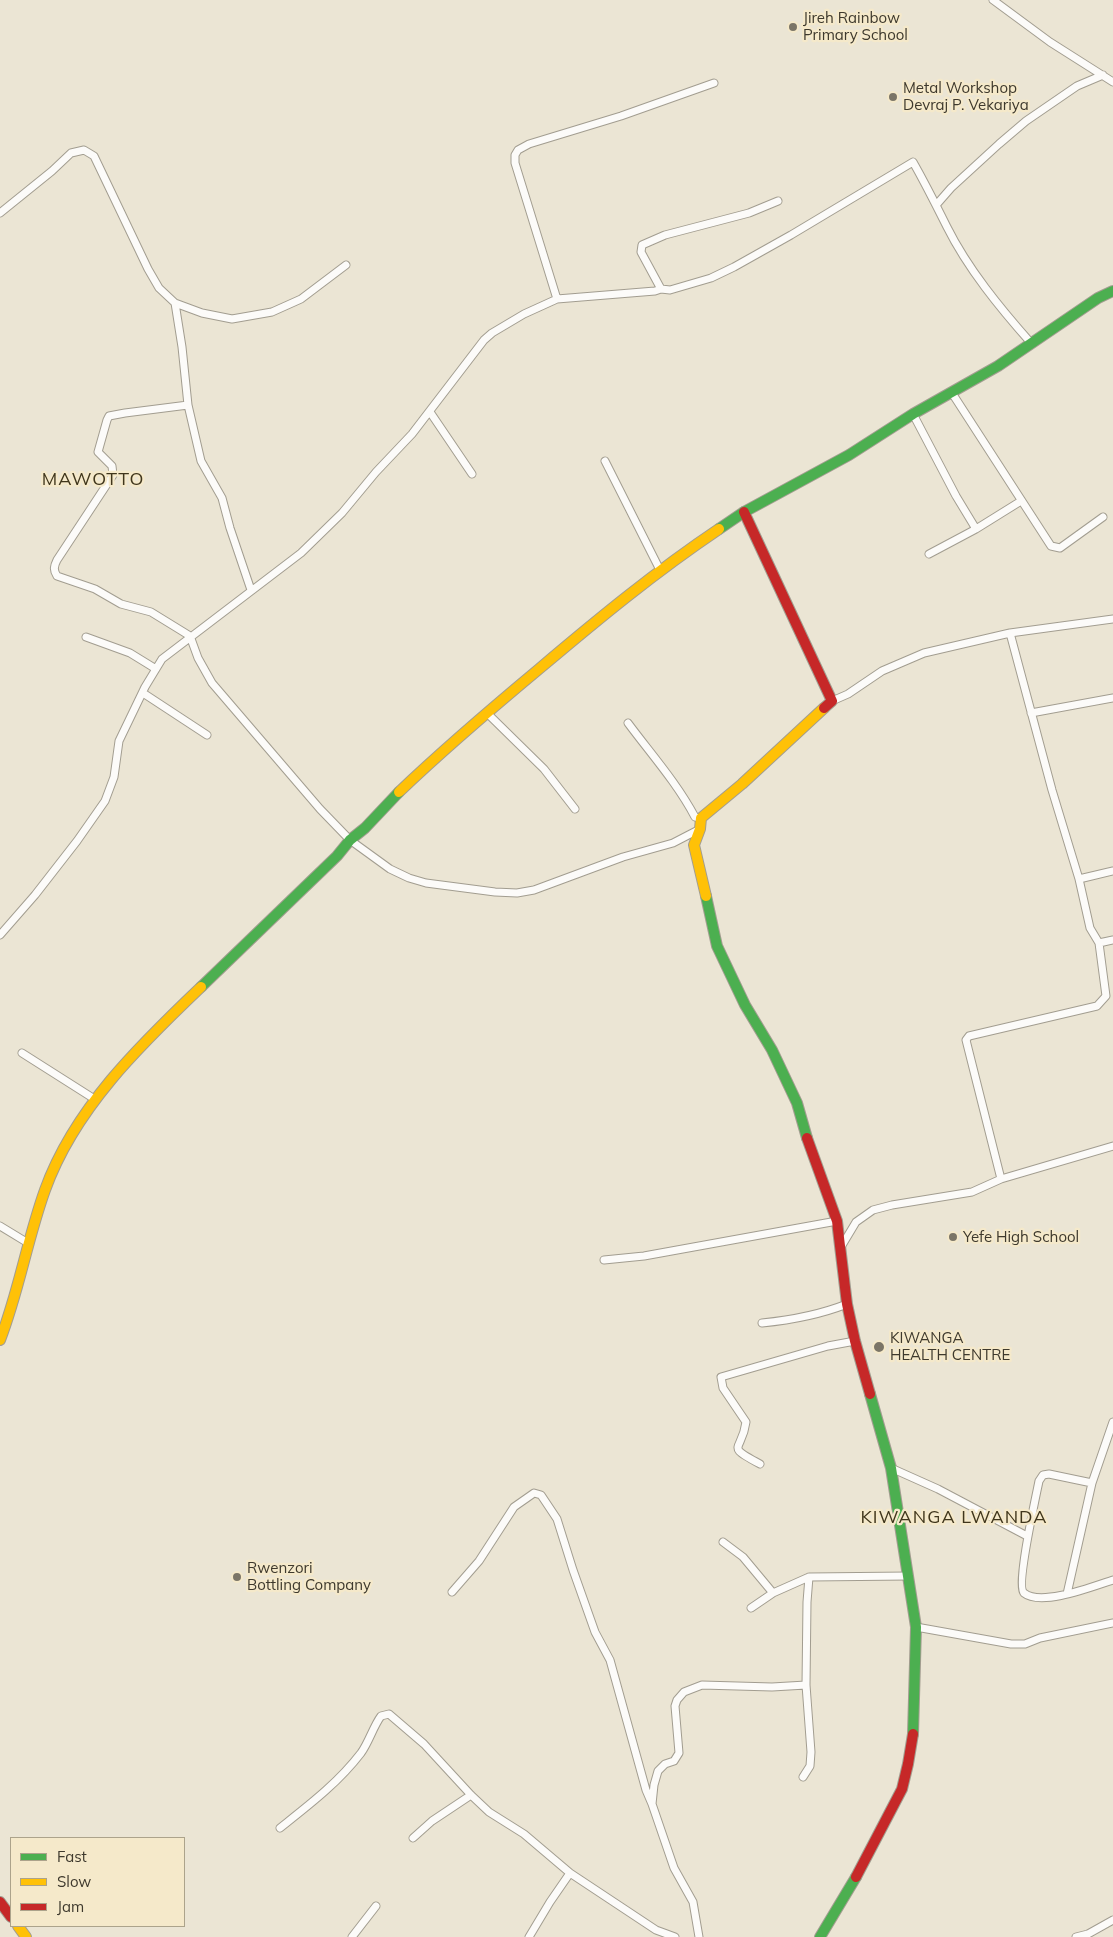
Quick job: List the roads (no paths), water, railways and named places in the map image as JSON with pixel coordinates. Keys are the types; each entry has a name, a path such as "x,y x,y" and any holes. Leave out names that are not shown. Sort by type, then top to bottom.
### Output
{"main road":[{"path":"0,1340 10,1312 40,1201 67,1142 108,1084 164,1022 337,856 350,840 365,828 445,748 612,607 660,570 744,512 849,455 913,414 998,366 1098,298 1113,291"},
{"path":"744,512 832,700 701,824 694,845 717,946 745,1005 772,1050 797,1103 812,1154 837,1221 847,1304 855,1340 891,1468 916,1627 914,1716 910,1754 903,1783 897,1800 862,1869 820,1937"},
{"path":"0,1902 10,1916"}],"street":[{"path":"993,0 1050,42 1113,82"},
{"path":"937,204 951,188 1026,122 1077,86 1103,75"},
{"path":"557,300 515,163 515,155 518,150 543,139 621,116 714,82"},
{"path":"0,213 71,153 84,150 94,156 135,245 158,288 175,303 202,313 232,319 272,312 302,299 346,265"},
{"path":"0,935 41,888 105,801 116,769 119,741 162,658 301,553 342,513 376,472 412,434 472,355 492,333 524,314 557,300 661,289 670,290 711,278 791,235 913,162 937,204 947,228 976,274 1005,313 1031,343"},
{"path":"661,289 641,252 642,245 666,235 749,213 778,201"},
{"path":"175,303 188,405 201,461 222,498 251,590"},
{"path":"952,393 1051,546 1055,548 1064,545 1103,517"},
{"path":"188,405 109,416 106,420 98,452 113,469 112,479 70,539 54,566 57,576 95,590 121,604 152,612 190,636 198,658 212,683 320,810 350,840 390,869 409,878 426,883 495,892 517,892 550,885 623,857 673,843 701,824 695,818 664,769 655,760 628,723"},
{"path":"430,412 472,474"},
{"path":"913,414 956,496 976,529"},
{"path":"605,461 660,570"},
{"path":"929,554 976,529 1021,501"},
{"path":"832,700 848,694 882,671 924,654 1010,632 1113,619"},
{"path":"1001,1179 966,1040 969,1036 1097,1006 1106,996 1099,943 1090,928 1079,879 1010,632"},
{"path":"86,636 130,652 156,669"},
{"path":"143,694 207,734"},
{"path":"1032,713 1113,698"},
{"path":"487,713 544,769 575,809"},
{"path":"1079,879 1113,871"},
{"path":"1099,943 1113,940"},
{"path":"22,1052 96,1100"},
{"path":"841,1247 856,1222 873,1210 892,1205 972,1192 1001,1179 1113,1146"},
{"path":"604,1260 644,1256 837,1221"},
{"path":"0,1226 28,1243"},
{"path":"762,1323 799,1319 847,1304"},
{"path":"760,1464 737,1450 736,1447 746,1422 723,1388 720,1380 722,1377 855,1340"},
{"path":"1068,1594 1092,1483 1113,1422"},
{"path":"891,1468 938,1489 1027,1536"},
{"path":"1092,1483 1049,1474 1043,1476 1039,1481 1027,1536 1020,1584 1022,1591 1031,1596 1045,1597 1068,1594 1113,1580"},
{"path":"452,1592 479,1561 514,1507 534,1493 541,1494 557,1519 595,1632 610,1660 646,1790 674,1868 692,1902 699,1937"},
{"path":"723,1542 743,1557 773,1593"},
{"path":"751,1608 773,1593 809,1577 909,1576"},
{"path":"804,1777 810,1766 812,1752 806,1685 809,1577"},
{"path":"916,1627 1011,1644 1025,1644 1040,1638 1113,1623"},
{"path":"652,1804 658,1771 665,1764 674,1761 679,1753 675,1706 677,1700 684,1692 702,1685 806,1685"},
{"path":"280,1828 327,1791 362,1752 372,1729 381,1716 389,1714 424,1744 489,1812 546,1851 570,1873 656,1930 675,1937"},
{"path":"413,1838 432,1820 471,1795"},
{"path":"529,1937 570,1873"},
{"path":"352,1937 376,1906"},
{"path":"1076,1937 1088,1934 1113,1920"}],"place":[{"name":"Jireh Rainbow Primary School","path":"793,27"},
{"name":"Metal Workshop Devraj P. Vekariya","path":"893,97"},
{"name":"Yefe High School","path":"953,1237"},
{"name":"KIWANGA HEALTH CENTRE","path":"879,1347"},
{"name":"Rwenzori Bottling Company","path":"237,1577"}],"district":[{"name":"MAWOTTO","path":"93,480"},
{"name":"KIWANGA LWANDA","path":"954,1518"}]}
